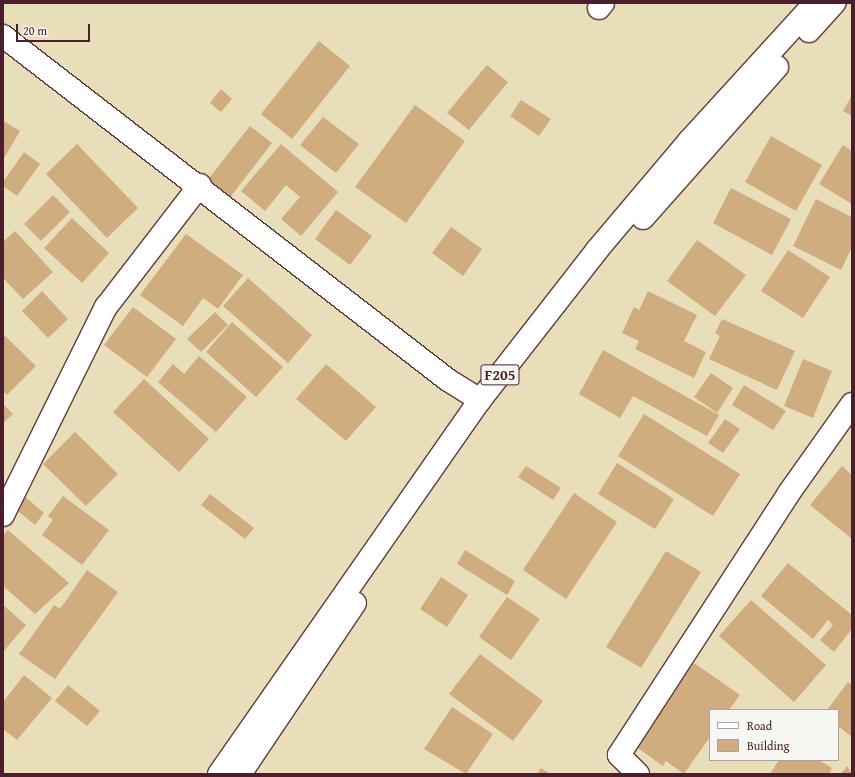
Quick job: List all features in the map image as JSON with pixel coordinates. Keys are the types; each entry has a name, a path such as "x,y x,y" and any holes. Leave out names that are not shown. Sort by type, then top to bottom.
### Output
{"main road":[{"name":"F205","path":"219,774 480,400 689,141 815,3"},
{"name":"F205","path":"240,774 490,406 607,259 834,3"},
{"path":"3,36 200,185 448,380 480,400"},
{"path":"3,515 106,307 200,185"},
{"path":"638,774 619,755 789,493 852,404"}],"building":[{"path":"319,41 350,66 292,139 261,114"},
{"path":"487,65 508,82 469,130 447,113"},
{"path":"221,89 232,99 221,112 210,103"},
{"path":"852,95 852,116 843,111"},
{"path":"521,100 551,119 539,136 510,116"},
{"path":"415,105 465,141 406,223 355,187"},
{"path":"323,117 359,144 336,173 300,145"},
{"path":"3,121 20,131 3,160"},
{"path":"250,126 272,143 228,200 206,182"},
{"path":"771,136 822,165 796,211 745,182"},
{"path":"77,144 138,208 107,238 46,174"},
{"path":"281,144 338,192 301,236 281,219 300,197 286,185 265,211 241,191"},
{"path":"843,145 852,151 852,204 819,184"},
{"path":"24,152 40,164 17,196 3,186 3,182"},
{"path":"731,188 791,219 772,255 713,223"},
{"path":"53,195 70,212 41,241 24,224"},
{"path":"816,199 852,217 852,247 841,270 793,246"},
{"path":"336,210 372,236 350,265 315,239"},
{"path":"72,218 109,253 82,283 44,248"},
{"path":"451,227 482,249 463,276 432,253"},
{"path":"15,231 53,272 23,299 3,278 3,242"},
{"path":"186,234 243,275 218,309 203,298 183,326 140,295"},
{"path":"697,240 746,275 715,316 667,281"},
{"path":"788,250 830,277 803,318 761,291"},
{"path":"248,278 312,335 288,363 223,306"},
{"path":"42,291 68,319 48,338 22,311"},
{"path":"648,291 697,315 684,341 706,352 694,378 635,349 639,341 622,333 634,307 639,310"},
{"path":"133,307 176,339 147,377 104,345"},
{"path":"215,312 228,325 201,352 187,339"},
{"path":"722,319 795,351 777,390 709,359 720,336 715,333"},
{"path":"232,322 283,367 256,397 206,352"},
{"path":"3,334 36,366 7,395 3,391"},
{"path":"603,350 719,415 707,436 633,396 620,418 579,394"},
{"path":"199,356 247,397 216,432 158,382 173,364 184,374"},
{"path":"803,359 832,371 813,418 784,406"},
{"path":"326,364 376,407 346,441 296,399"},
{"path":"711,373 733,388 717,413 694,397"},
{"path":"144,379 209,439 179,472 113,412"},
{"path":"744,385 786,411 773,430 732,405"},
{"path":"3,404 13,414 3,423"},
{"path":"644,414 740,474 713,516 618,456"},
{"path":"725,419 740,429 723,453 708,443"},
{"path":"75,432 118,474 86,506 43,464"},
{"path":"617,463 674,499 655,529 598,494"},
{"path":"526,466 561,488 553,500 518,477"},
{"path":"842,466 852,475 852,539 810,505"},
{"path":"574,493 617,522 566,599 523,570"},
{"path":"210,494 254,528 245,539 201,505"},
{"path":"23,495 44,513 35,525 13,507"},
{"path":"63,496 109,530 82,565 42,535 53,520 48,516"},
{"path":"8,530 69,583 35,614 3,586 3,535"},
{"path":"465,550 515,581 507,595 457,564"},
{"path":"666,551 701,572 641,668 606,647"},
{"path":"788,563 852,615 852,629 834,652 820,640 833,625 828,620 813,639 761,596"},
{"path":"87,570 118,592 55,679 19,654 54,605 60,609"},
{"path":"441,577 468,595 447,627 420,609"},
{"path":"507,597 540,619 511,660 479,637"},
{"path":"751,600 826,665 794,702 719,636"},
{"path":"3,605 26,625 3,652"},
{"path":"480,654 543,701 513,741 449,694"},
{"path":"694,663 740,695 730,709 709,709 709,738 684,774 666,761 663,766 635,746"},
{"path":"24,675 52,698 17,740 3,729 3,702"},
{"path":"848,682 852,685 852,737 839,727 839,709 828,709"},
{"path":"68,685 100,711 87,726 55,701"},
{"path":"452,707 493,734 466,774 424,749"},
{"path":"778,761 821,761 832,768 829,774 770,774"},
{"path":"847,766 852,774 841,774"},
{"path":"541,768 550,774 537,774"}]}
